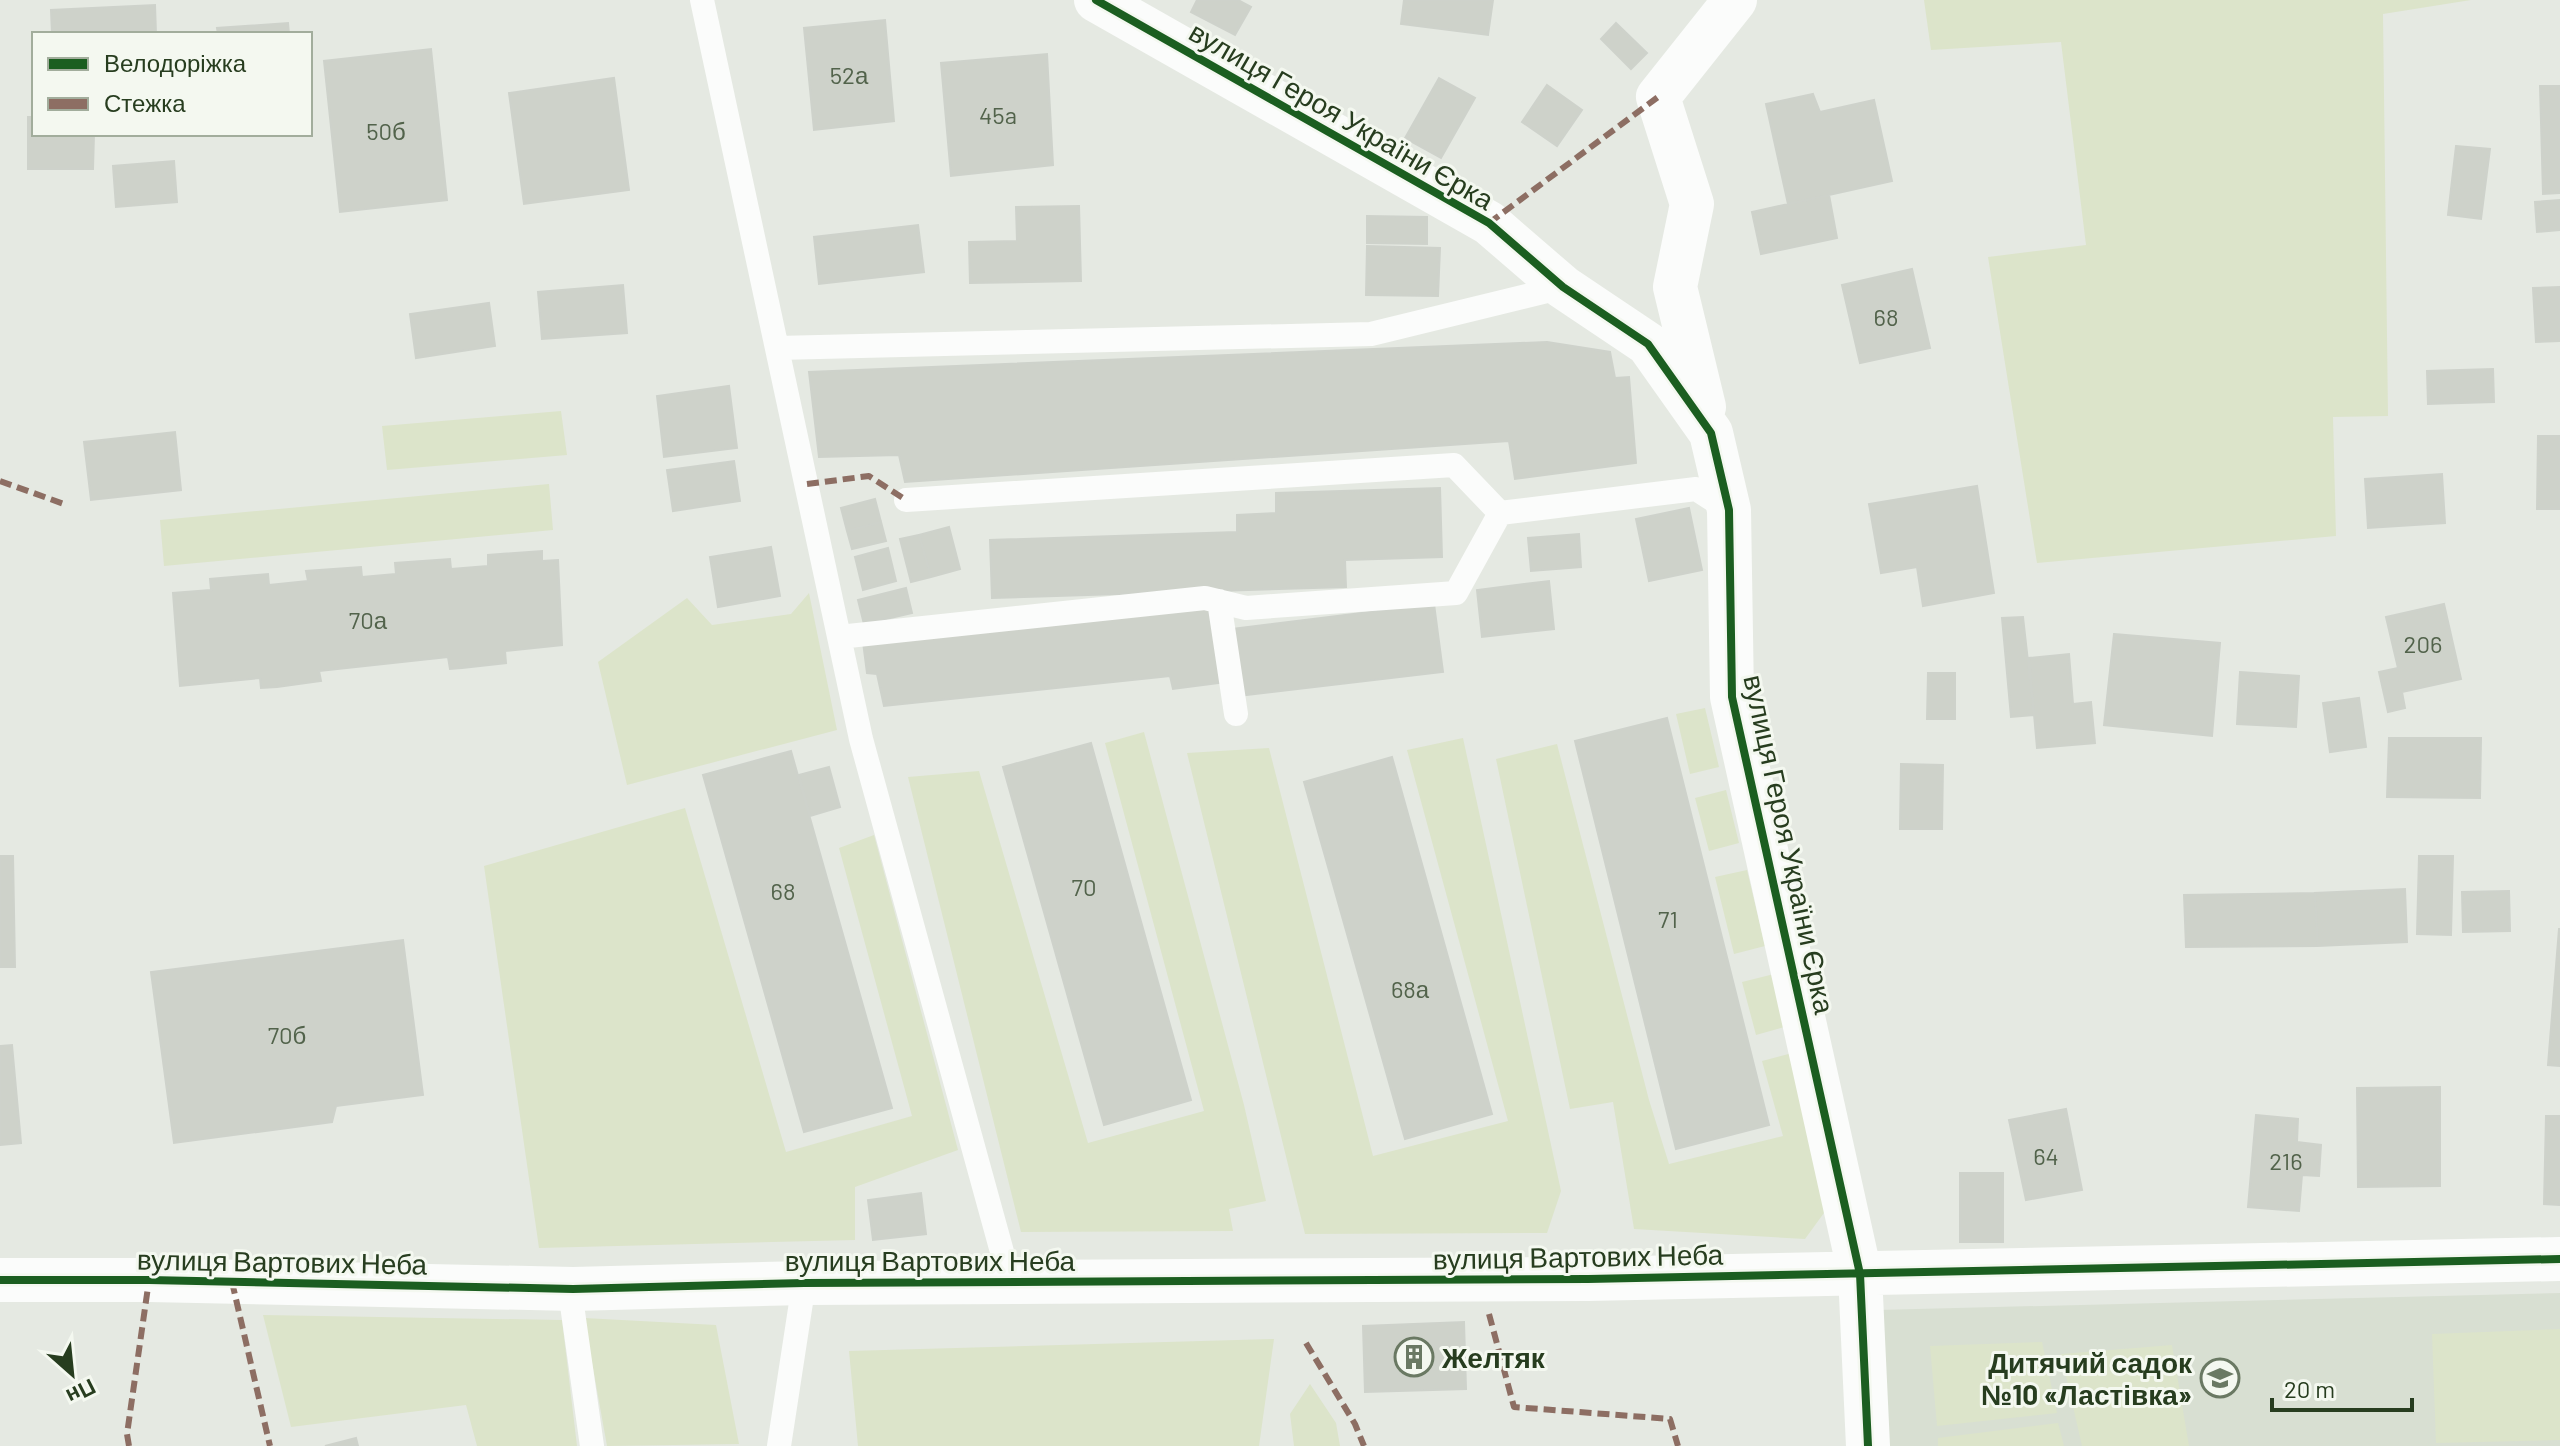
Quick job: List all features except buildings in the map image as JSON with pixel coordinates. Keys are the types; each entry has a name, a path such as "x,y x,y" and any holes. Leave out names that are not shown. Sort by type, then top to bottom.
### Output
{"street":[{"name":"вулиця Героя України Єрка","path":"1096,0 1489,223 1563,287 1648,344 1711,433 1729,510 1732,697 1860,1274 1868,1446"},
{"path":"1711,433 1675,287 1692,204 1658,97 1735,0"},
{"name":"вулиця Вартових Неба","path":"0,1280 176,1280 573,1289 804,1283 1588,1279 2560,1259"}],"lane":[{"path":"702,0 861,739 1010,1281"},
{"path":"777,348 1371,334 1563,287"},
{"path":"906,500 1454,465 1500,513"},
{"path":"1500,513 1696,489 1729,510"},
{"path":"839,637 1205,598 1246,608 1456,593 1500,513"},
{"path":"1219,601 1236,714"},
{"path":"779,1446 804,1283"},
{"path":"573,1289 572,1305 592,1446"}],"shaded area":[{"name":"Дитячий садок №10 «Ластівка»","path":"2560,1293 2560,1446 1883,1446 1877,1310"}],"green space":[{"path":"1924,0 2471,0 2383,14 2388,416 2333,417 2336,536 2037,563 1988,257 2086,245 2061,42 1931,50"},
{"path":"561,411 567,455 387,470 382,426"},
{"path":"549,484 553,530 164,566 160,520"},
{"path":"809,593 837,730 627,785 598,662 687,598 712,625 791,614"},
{"path":"1705,708 1719,767 1690,774 1676,714"},
{"path":"1144,732 1244,1105 1266,1201 1229,1209 1233,1231 1021,1232 908,777 979,771 1088,1143 1204,1111 1105,743"},
{"path":"1463,738 1561,1191 1547,1233 1305,1234 1187,753 1269,748 1373,1156 1508,1121 1407,750"},
{"path":"1557,744 1649,1100 1669,1164 1783,1136 1762,1061 1796,1052 1829,1206 1805,1239 1634,1229 1613,1102 1570,1109 1496,759"},
{"path":"1726,790 1739,843 1709,851 1695,798"},
{"path":"685,808 786,1152 912,1116 839,848 874,835 958,1150 855,1187 855,1240 539,1248 484,866"},
{"path":"1747,870 1765,946 1734,954 1715,877"},
{"path":"1774,974 1788,1026 1756,1035 1742,982"},
{"path":"263,1315 562,1320 577,1446 477,1446 466,1405 291,1427"},
{"path":"584,1318 716,1325 739,1444 607,1446"},
{"path":"2560,1329 2560,1440 2436,1443 2432,1334"},
{"path":"1274,1339 1259,1446 858,1446 849,1351"},
{"path":"2042,1342 2057,1413 1937,1426 1930,1346"},
{"path":"2172,1345 2189,1446 2082,1446 2061,1354"},
{"path":"1310,1384 1336,1423 1340,1446 1294,1446 1290,1414"},
{"path":"2058,1423 2064,1446 1938,1446 1938,1438"}],"marked path":[{"path":"1489,223 1658,97"},
{"path":"807,484 869,476 906,500"},
{"path":"0,481 64,504"},
{"path":"129,1446 127,1434 149,1280"},
{"path":"232,1282 270,1446"},
{"path":"1489,1314 1514,1407 1670,1419 1678,1446"},
{"path":"1306,1343 1355,1424 1364,1446"}],"cycle path":[{"path":"1096,0 1489,223 1563,287 1648,344 1711,433 1729,510 1732,697 1860,1274 1868,1446"},
{"path":"0,1280 573,1289 804,1283 1588,1279 2560,1259"}],"place":[{"name":"Желтяк","path":"1414,1357"},
{"name":"Дитячий садок №10 «Ластівка»","path":"2220,1378"}]}
